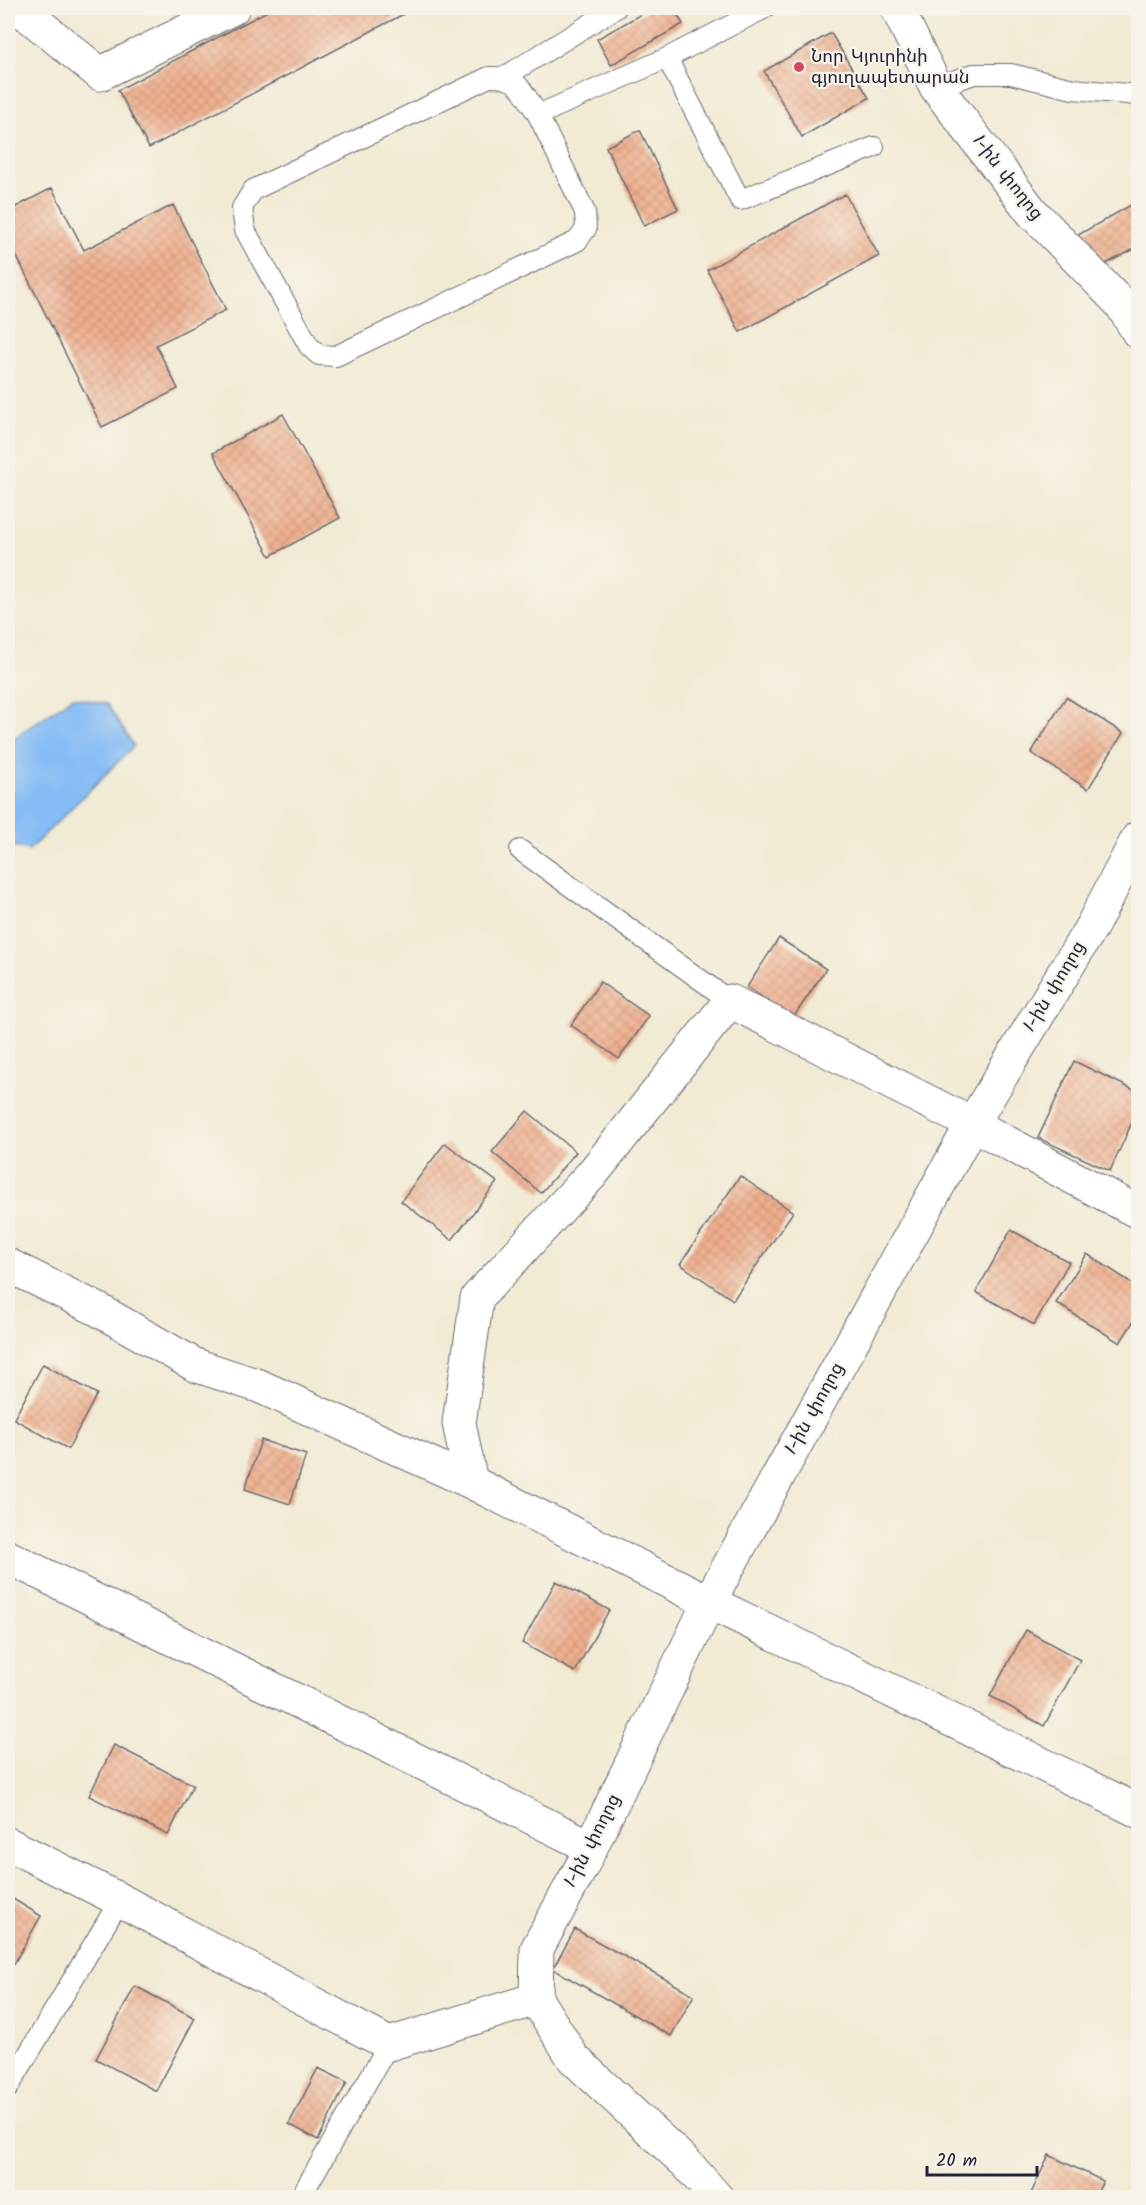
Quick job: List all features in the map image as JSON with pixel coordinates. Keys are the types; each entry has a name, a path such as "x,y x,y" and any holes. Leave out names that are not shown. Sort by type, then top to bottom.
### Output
{"street":[{"path":"19,8 100,74 232,8"},
{"name":"1-ին փողոց","path":"897,8 936,87 1032,212 1121,304 1138,332"},
{"name":"1-ին փողոց","path":"537,1999 537,1949 591,1847 709,1602 972,1124 1092,926 1138,838"},
{"path":"471,1482 459,1424 477,1298 592,1174 730,1001 972,1124 1138,1212"},
{"path":"8,1265 97,1309 195,1365 259,1386 471,1482 709,1602 1138,1811"},
{"path":"8,1557 591,1847"},
{"path":"8,1844 120,1900 389,2044 537,1999 574,2059 687,2164 717,2198"}],"lane":[{"path":"506,76 515,82 538,115 585,212 586,229 578,241 336,356 319,355 309,346 244,230 243,208 253,190 489,77 506,76 616,8"},
{"path":"538,115 667,58 765,8"},
{"path":"667,58 740,200 874,147"},
{"path":"936,87 974,74 1011,74 1073,89 1138,95"},
{"path":"520,850 730,1001"},
{"path":"8,2088 120,1900"},
{"path":"300,2198 389,2044"}],"water":[{"path":"73,697 107,704 134,746 29,850 8,845 8,742"}],"building":[{"path":"273,8 415,8 149,148 118,90"},
{"path":"652,8 673,8 683,24 611,65 597,39"},
{"path":"831,33 869,98 802,137 764,71"},
{"path":"640,130 678,209 644,226 606,147"},
{"path":"52,188 84,250 173,205 226,310 156,345 178,389 102,427 8,239 8,211"},
{"path":"845,194 879,256 740,332 707,270"},
{"path":"1138,201 1138,247 1102,266 1078,235"},
{"path":"283,414 340,518 270,556 213,453"},
{"path":"1066,697 1123,733 1088,789 1031,753"},
{"path":"779,938 826,969 793,1018 747,987"},
{"path":"600,982 649,1016 619,1059 571,1025"},
{"path":"1074,1061 1138,1092 1138,1109 1110,1171 1038,1138"},
{"path":"527,1111 576,1152 541,1193 492,1152"},
{"path":"445,1143 497,1182 452,1240 401,1201"},
{"path":"740,1176 793,1212 733,1300 680,1264"},
{"path":"1011,1230 1069,1262 1034,1325 976,1292"},
{"path":"1087,1254 1138,1287 1138,1314 1120,1343 1056,1303"},
{"path":"43,1364 97,1394 68,1449 14,1419"},
{"path":"261,1440 306,1455 290,1504 245,1489"},
{"path":"556,1581 609,1610 575,1672 522,1643"},
{"path":"1026,1630 1080,1660 1044,1726 990,1696"},
{"path":"114,1745 193,1785 168,1835 89,1796"},
{"path":"8,1896 41,1916 11,1969 8,1967"},
{"path":"575,1929 694,1995 671,2036 553,1969"},
{"path":"135,1986 195,2018 156,2091 96,2059"},
{"path":"318,2068 347,2082 318,2140 289,2124"},
{"path":"1049,2155 1103,2181 1095,2198 1029,2198"}],"place":[{"name":"Նոր Կյուրինի գյուղապետարան","path":"799,67"}]}
